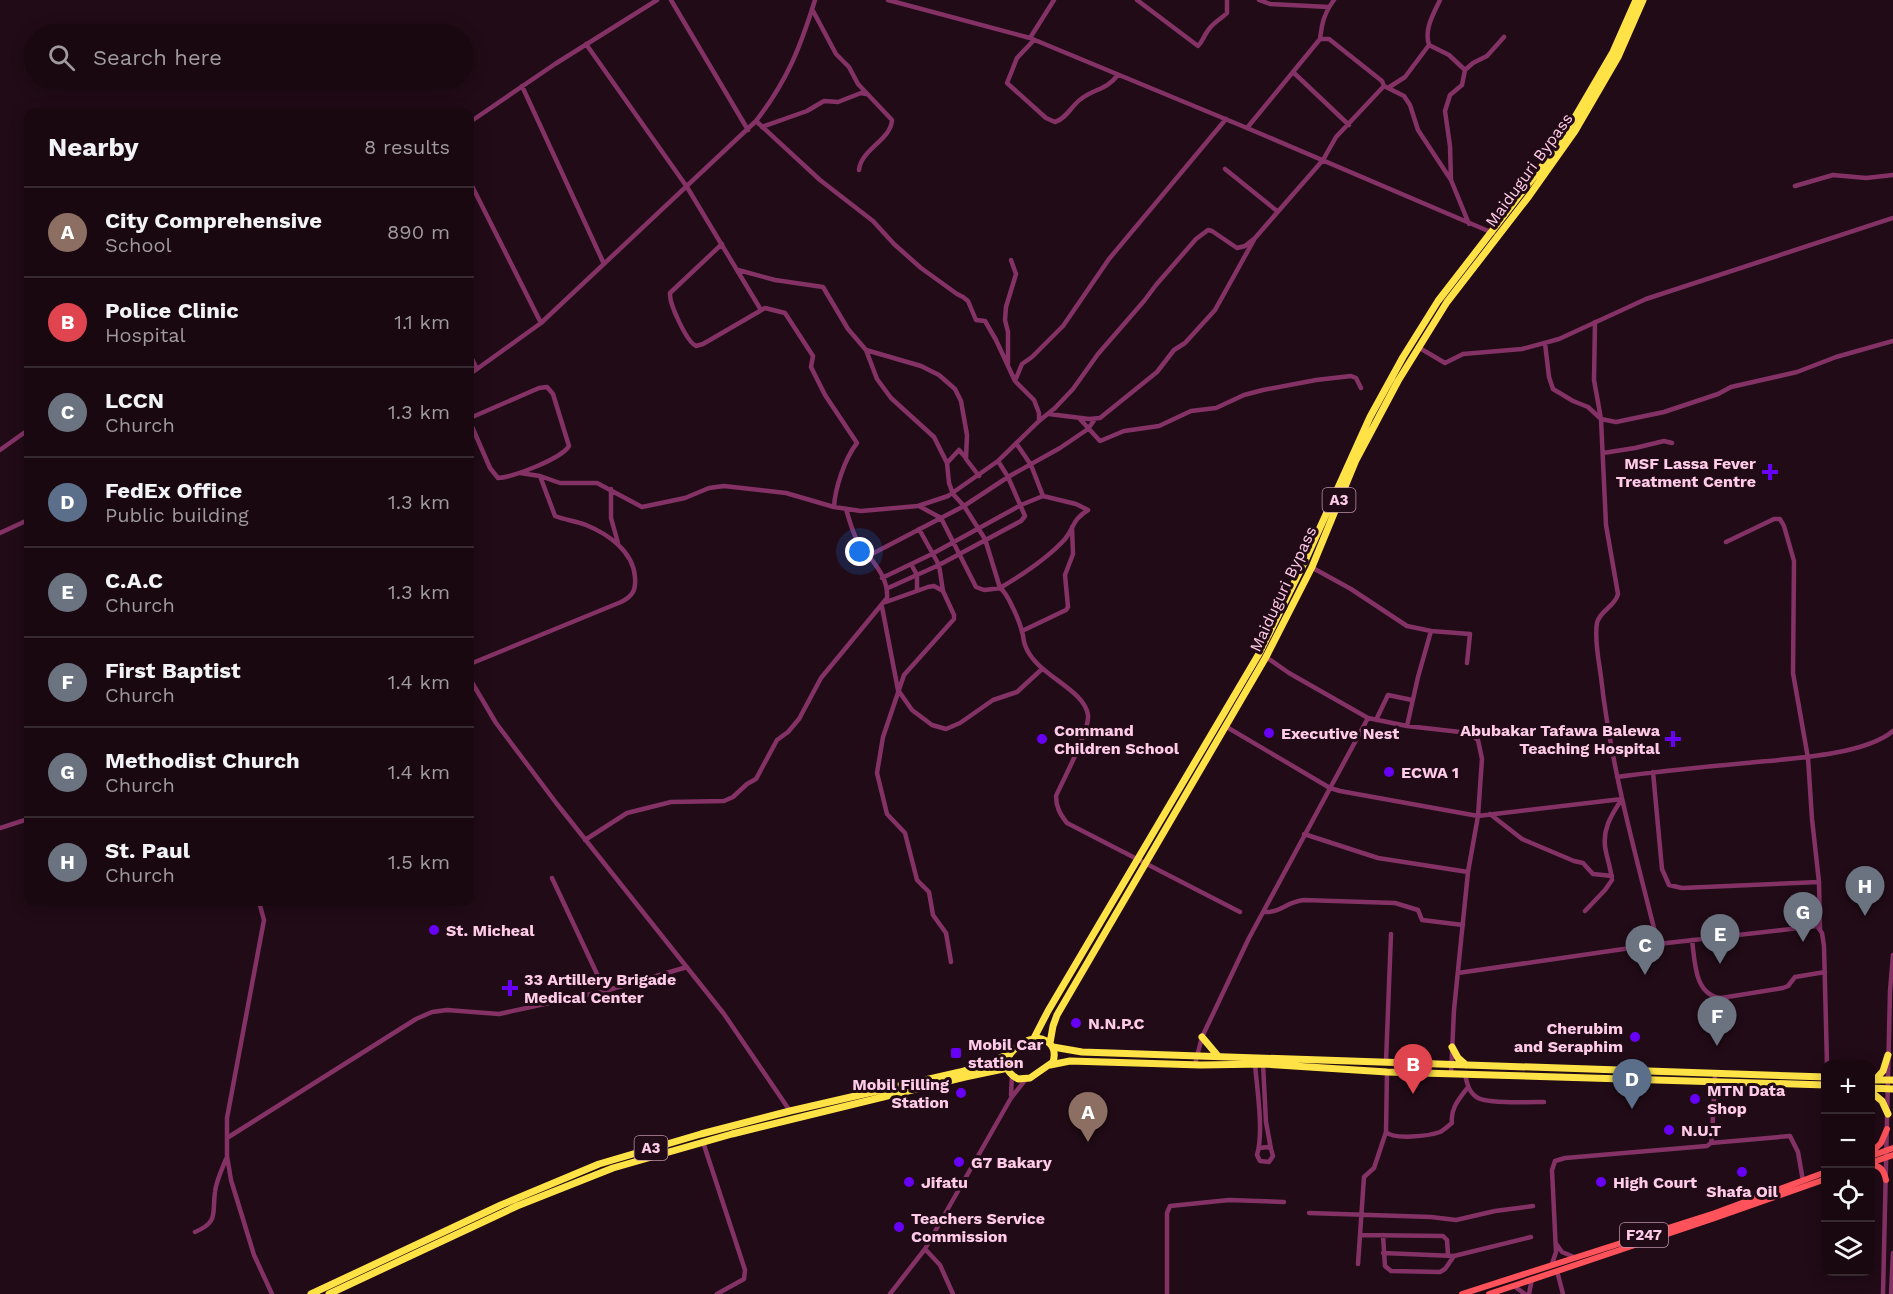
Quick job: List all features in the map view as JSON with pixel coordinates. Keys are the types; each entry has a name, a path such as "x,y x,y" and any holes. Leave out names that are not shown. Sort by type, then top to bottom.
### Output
{"highway":[{"name":"Maiduguri Bypass","path":"1034,1038 1048,1011 1266,657 1312,567 1356,460 1418,347 1568,129 1613,51 1636,0"},
{"name":"Maiduguri Bypass","path":"1223,725 1304,564 1335,491 1397,366 1438,301 1529,196 1575,131 1618,57 1643,0"},
{"name":"Maiduguri Bypass","path":"1052,1045 1053,1026 1057,1015 1142,861"},
{"path":"1202,1037 1218,1056"},
{"path":"1034,1038 1041,1038 1052,1045 1074,1052 1821,1077"},
{"name":"A3","path":"311,1294 372,1270 516,1202 588,1176 790,1111 984,1065 1009,1054 1034,1038"},
{"name":"A3","path":"1050,1065 1055,1055 1052,1045"},
{"path":"1452,1047 1458,1058 1466,1065"},
{"path":"1009,1054 1007,1060 1010,1072"},
{"path":"1875,1078 1883,1071 1888,1055"},
{"path":"1026,1079 1050,1065 1070,1061 1259,1064 1387,1072 1821,1085"},
{"path":"1548,1068 1548,1077"},
{"path":"1621,1071 1621,1080"},
{"name":"A3","path":"702,1138 965,1077 1010,1072 1018,1079 1026,1079"},
{"path":"1663,1073 1663,1081"},
{"path":"1875,1080 1891,1080"},
{"path":"1875,1094 1882,1101 1888,1114"},
{"name":"A3","path":"330,1294 345,1291 372,1270"}],"main road":[{"path":"1875,1150 1881,1143 1887,1129"},
{"path":"1875,1154 1890,1152"},
{"path":"1875,1161 1890,1152"},
{"path":"1875,1165 1882,1170 1886,1180"},
{"name":"F247","path":"1462,1294 1715,1213 1821,1174"},
{"name":"F247","path":"1489,1294 1821,1181"},
{"path":"1587,1253 1589,1261"}],"street":[{"path":"474,120 522,86 657,0"},
{"path":"671,0 748,130"},
{"path":"474,371 541,323 748,130 773,100 787,77 815,0"},
{"path":"888,0 1032,39 1495,234"},
{"path":"1054,0 1032,39 1017,58 1007,83 1046,118 1055,122 1062,120 1081,98 1102,89 1118,75"},
{"path":"1137,0 1198,46 1211,27 1227,13 1227,0"},
{"path":"1259,0 1277,4 1329,6"},
{"path":"1247,128 1320,39 1322,21 1334,0"},
{"path":"1049,414 1095,419 1104,416 1156,372 1174,350 1185,343 1215,310 1255,238 1323,160 1336,137 1386,87 1405,77 1429,45 1428,25 1440,0"},
{"path":"812,9 837,54 849,67 858,84 889,115 892,124 860,162 859,170"},
{"path":"1451,180 1450,146 1445,111 1450,96 1462,85 1465,70 1487,56 1504,37"},
{"path":"1320,39 1329,39 1382,81 1386,87 1404,96 1413,113 1418,130 1451,180 1469,224"},
{"path":"586,44 687,187 761,310"},
{"path":"1429,45 1449,55 1465,70"},
{"path":"1293,72 1348,125"},
{"path":"522,86 604,264"},
{"path":"762,127 807,111 824,102 838,102 861,93 867,94"},
{"path":"1015,381 1022,364 1059,330 1109,259 1226,119"},
{"path":"756,121 820,180 873,221 921,268 968,301 976,320 985,321 1015,381 1034,400 1039,413 1039,421"},
{"path":"1225,169 1277,211"},
{"path":"1795,186 1833,176 1866,178 1893,175"},
{"path":"474,190 541,323"},
{"path":"1418,347 1445,363 1466,354 1521,349 1545,343 1646,298 1893,218"},
{"path":"520,473 540,476 560,483 597,483 642,507 685,498 709,488 724,486 786,493 834,507 867,512 918,506 931,502 953,494 979,476 1049,414 1073,389 1098,354 1158,282 1208,230 1237,248 1245,246 1255,238"},
{"path":"722,244 670,293 670,301 689,341 696,346 765,308 784,313 813,356 811,367 825,395 857,443 851,450 835,491 834,507"},
{"path":"1008,366 1006,307 1016,274 1011,260"},
{"path":"738,270 775,280 823,287 848,329 866,350 877,379 891,398 934,437 947,463 949,483 953,494 964,506 984,539 1001,588 1022,631 1024,644 1042,669 1081,701 1088,713 1087,728 1056,796 1058,810 1066,823 1240,912"},
{"path":"1595,322 1594,380 1601,419 1607,534 1618,594 1614,603 1599,618 1597,629 1605,711 1622,799 1658,944"},
{"path":"1545,343 1549,377 1554,389 1588,407 1601,419 1620,422 1664,412 1718,394 1731,387 1797,372 1836,357 1893,341"},
{"path":"866,350 921,366 951,384 959,394 961,401 967,435 966,459"},
{"path":"474,363 477,369"},
{"path":"1079,418 1098,440 1103,441 1124,432 1159,426 1191,411 1216,408 1250,393 1316,380 1354,376 1361,388"},
{"path":"474,416 539,388 547,387 551,390 568,438 568,446 563,453 520,473 501,478 495,476 474,431"},
{"path":"870,555 964,506 1008,477 1060,448 1088,429 1095,419"},
{"path":"0,450 24,433"},
{"path":"1603,453 1664,441 1672,443"},
{"path":"1016,443 1030,465 1043,496"},
{"path":"947,463 959,450 979,476"},
{"path":"888,588 939,565 1021,521 1025,516 1021,505 998,461"},
{"path":"474,662 628,599 635,590 634,569 629,557 618,544 588,526 555,516 540,476"},
{"path":"610,489 611,518 618,544"},
{"path":"882,578 932,554 952,542 1021,505 1043,496 1076,504 1088,510 1079,516 1063,542 1026,572 1001,588 979,589 958,555 952,542 941,518 918,506"},
{"path":"931,502 931,512"},
{"path":"846,509 857,540 870,555 888,588 884,604 898,690 917,715 932,725 946,729 960,723 993,700 1017,692 1042,669"},
{"path":"1726,543 1774,519 1780,519 1794,561 1793,673 1808,758 1819,882 1820,929 1824,946 1827,1060"},
{"path":"0,534 24,522"},
{"path":"1022,631 1068,607 1065,575 1073,554 1072,527"},
{"path":"920,530 939,565 943,591 954,615 953,622 907,672 898,690 883,737 877,773 887,814 905,833 917,880 929,892 933,915 946,933 951,962"},
{"path":"911,564 917,575 917,591"},
{"path":"1304,564 1351,589 1407,626 1431,631 1470,634 1467,663"},
{"path":"585,840 620,816 642,808 671,802 724,801 733,797 756,779 777,740 788,732 799,719 821,678 854,640 866,622 884,604 934,586 943,591"},
{"path":"1407,726 1431,631"},
{"path":"1266,657 1289,673 1368,718 1407,726 1469,733 1478,740 1482,759 1478,816 1468,872 1450,1074"},
{"path":"474,686 493,718 585,840 724,1014 790,1111"},
{"path":"1376,720 1388,695 1412,700"},
{"path":"1196,1064 1202,1037 1263,912 1368,718"},
{"path":"1223,725 1330,788 1478,816 1622,799"},
{"path":"1617,777 1808,758 1863,746 1883,739 1893,731"},
{"path":"1653,772 1662,869 1668,885 1682,888 1819,882"},
{"path":"1585,911 1612,880 1605,833 1608,821 1622,799"},
{"path":"1490,814 1522,839 1582,863 1593,874 1612,876"},
{"path":"0,828 24,820"},
{"path":"1304,834 1378,858 1468,872"},
{"path":"552,878 604,991"},
{"path":"1263,912 1276,912 1290,901 1304,900 1395,903 1418,910 1422,920 1463,925"},
{"path":"260,906 264,920 232,1085 227,1118 227,1156 231,1180 255,1255 272,1294"},
{"path":"1458,973 1658,944 1817,926 1820,929"},
{"path":"1386,1062 1391,934"},
{"path":"1692,940 1698,979 1705,990 1714,997 1721,998 1783,988 1788,986 1795,977 1825,972"},
{"path":"1883,1294 1886,1180 1890,1152 1887,1129 1891,1080 1888,1055 1893,955"},
{"path":"227,1138 416,1019 432,1012 447,1010 499,1014 604,991 687,967"},
{"path":"1259,1064 1272,1159 1263,1163 1257,1158 1259,1149 1259,1064"},
{"path":"1010,1072 1011,1098"},
{"path":"1358,1264 1364,1177 1374,1168 1386,1132 1387,1072"},
{"path":"1465,1074 1468,1087 1479,1099 1544,1102"},
{"path":"1711,1143 1715,1075"},
{"path":"890,1294 925,1249 1011,1098 1026,1079"},
{"path":"1386,1132 1397,1137 1441,1131 1452,1123 1453,1108 1468,1087"},
{"path":"1258,1123 1266,1122"},
{"path":"1552,1264 1556,1256 1552,1170 1555,1161 1565,1158 1701,1148 1711,1143 1790,1136 1798,1152 1803,1181"},
{"path":"702,1138 745,1270 744,1279 717,1294"},
{"path":"1259,1149 1268,1147 1271,1149"},
{"path":"195,1232 204,1228 214,1214 215,1189 227,1156"},
{"path":"1167,1294 1167,1213 1170,1206 1229,1200 1284,1202"},
{"path":"1309,1213 1431,1216 1456,1220 1495,1211 1533,1206"},
{"path":"1360,1235 1443,1236 1448,1240 1448,1255"},
{"path":"1383,1235 1385,1266 1390,1271 1440,1272 1454,1256"},
{"path":"1383,1253 1454,1256 1531,1237"},
{"path":"1556,1243 1562,1252 1575,1257"},
{"path":"925,1249 940,1265 953,1294"},
{"path":"1891,1294 1893,1253"},
{"path":"1885,1268 1893,1269"},
{"path":"1557,1271 1563,1294"},
{"path":"1514,1286 1527,1294 1532,1279"}],"place":[{"name":"MSF Lassa Fever Treatment Centre","path":"1770,472"},
{"name":"Executive Nest","path":"1269,733"},
{"name":"Command Children School","path":"1042,739"},
{"name":"Abubakar Tafawa Balewa Teaching Hospital","path":"1673,739"},
{"name":"ECWA 1","path":"1389,772"},
{"name":"St. Paul","path":"1865,916"},
{"name":"St. Micheal","path":"434,930"},
{"name":"Methodist Church","path":"1803,942"},
{"name":"C.A.C","path":"1720,964"},
{"name":"LCCN","path":"1645,975"},
{"name":"33 Artillery Brigade Medical Center","path":"510,988"},
{"name":"N.N.P.C","path":"1076,1023"},
{"name":"Cherubim and Seraphim","path":"1635,1037"},
{"name":"First Baptist","path":"1717,1046"},
{"name":"Mobil Car station","path":"956,1053"},
{"name":"Mobil Filling Station","path":"961,1093"},
{"name":"Police Clinic","path":"1413,1094"},
{"name":"MTN Data Shop","path":"1695,1099"},
{"name":"FedEx Office","path":"1632,1109"},
{"name":"N.U.T","path":"1669,1130"},
{"name":"City Comprehensive","path":"1088,1142"},
{"name":"G7 Bakary","path":"959,1162"},
{"name":"Shafa Oil","path":"1742,1172"},
{"name":"Jifatu","path":"909,1182"},
{"name":"High Court","path":"1601,1182"},
{"name":"Teachers Service Commission","path":"899,1227"}]}
